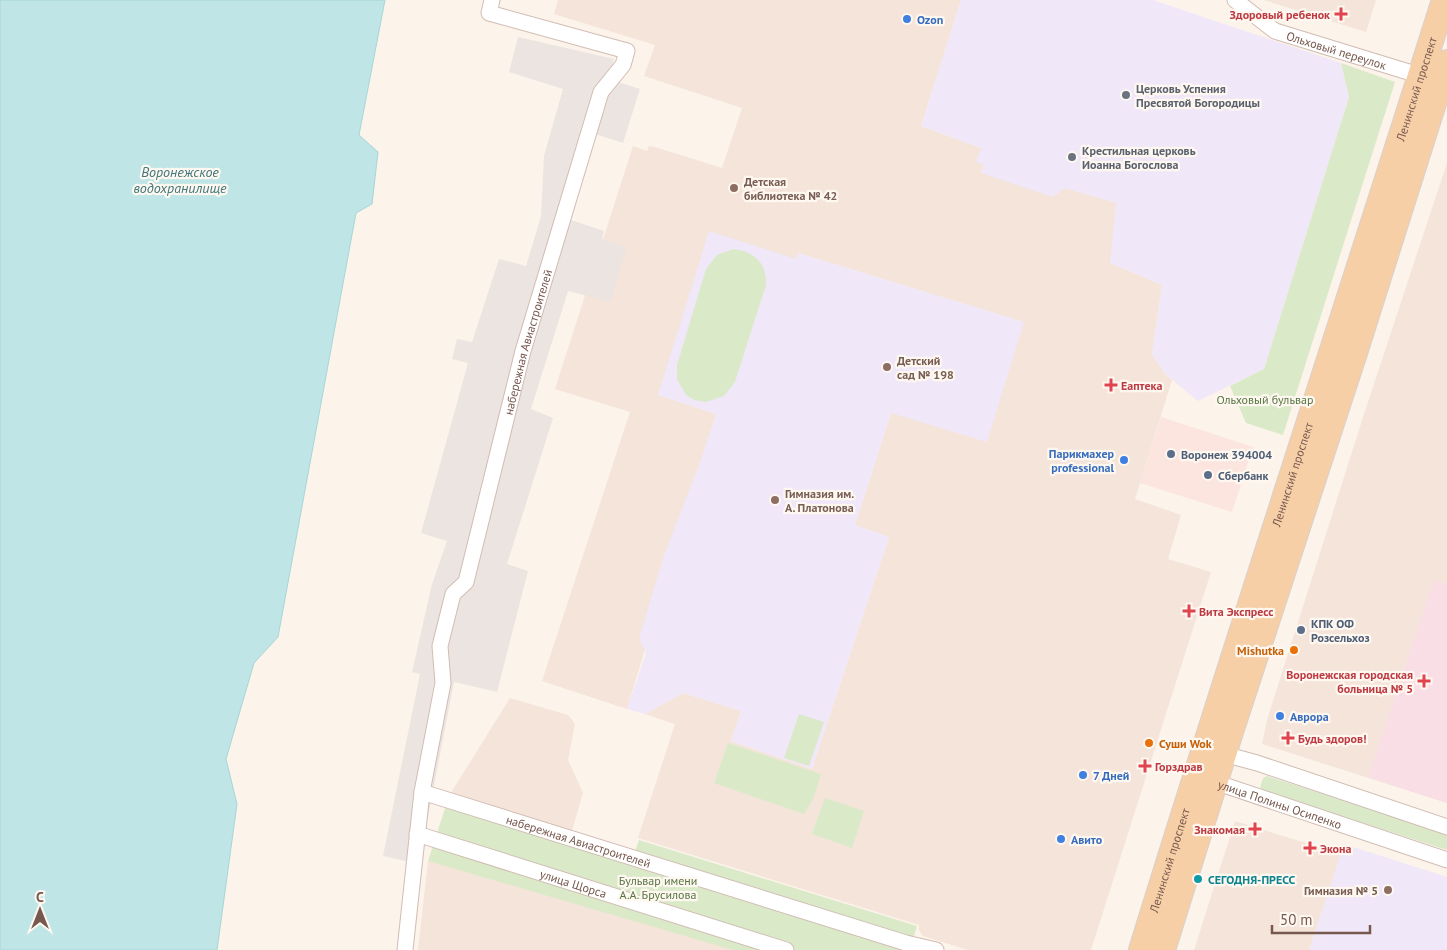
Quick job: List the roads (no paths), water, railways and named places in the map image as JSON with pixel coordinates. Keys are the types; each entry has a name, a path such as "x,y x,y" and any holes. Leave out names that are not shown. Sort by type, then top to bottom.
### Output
{"main road":[{"name":"Ленинский проспект","path":"1163,950 1215,782 1355,352 1439,75 1444,0"},
{"name":"Ленинский проспект","path":"1141,950 1200,760 1439,75"}],"street":[{"name":"набережная Авиастроителей","path":"405,950 422,792 443,683 440,646 453,594 466,582 523,351 601,92 623,66 627,51 489,14 492,0"},
{"name":"Ольховый переулок","path":"1235,0 1275,31 1439,75"},
{"path":"1200,760 1224,754 1447,827"},
{"name":"улица Полины Осипенко","path":"1200,760 1215,782 1447,860"},
{"name":"набережная Авиастроителей","path":"422,792 905,947"},
{"name":"улица Щорса","path":"417,834 786,950"},
{"path":"905,947 936,950"}],"water":[{"name":"Воронежское водохранилище","path":"0,0 385,0 359,135 378,152 372,204 356,213 278,637 254,663 226,759 237,804 217,950 0,950"}],"place":[{"name":"Здоровый ребенок","path":"1341,14"},
{"name":"Ozon","path":"907,19"},
{"name":"Церковь Успения Пресвятой Богородицы","path":"1126,95"},
{"name":"Крестильная церковь Иоанна Богослова","path":"1072,157"},
{"name":"Детская библиотека № 42","path":"734,188"},
{"name":"Детский сад № 198","path":"887,367"},
{"name":"Еаптека","path":"1111,385"},
{"name":"Воронеж 394004","path":"1171,454"},
{"name":"Парикмахер professional","path":"1124,460"},
{"name":"Сбербанк","path":"1208,475"},
{"name":"Гимназия им. А. Платонова","path":"775,500"},
{"name":"Вита Экспресс","path":"1189,611"},
{"name":"КПК ОФ Розсельхоз","path":"1301,630"},
{"name":"Mishutka","path":"1294,650"},
{"name":"Воронежская городская больница № 5","path":"1424,681"},
{"name":"Аврора","path":"1280,716"},
{"name":"Будь здоров!","path":"1288,738"},
{"name":"Суши Wok","path":"1149,743"},
{"name":"Горздрав","path":"1145,766"},
{"name":"7 Дней","path":"1083,775"},
{"name":"Знакомая","path":"1255,829"},
{"name":"Авито","path":"1061,839"},
{"name":"Экона","path":"1310,848"},
{"name":"СЕГОДНЯ-ПРЕСС","path":"1198,879"},
{"name":"Гимназия № 5","path":"1388,890"}],"park label":[{"name":"Ольховый бульвар","path":"1265,399"},
{"name":"Бульвар имени А.А. Брусилова","path":"658,887"}]}
